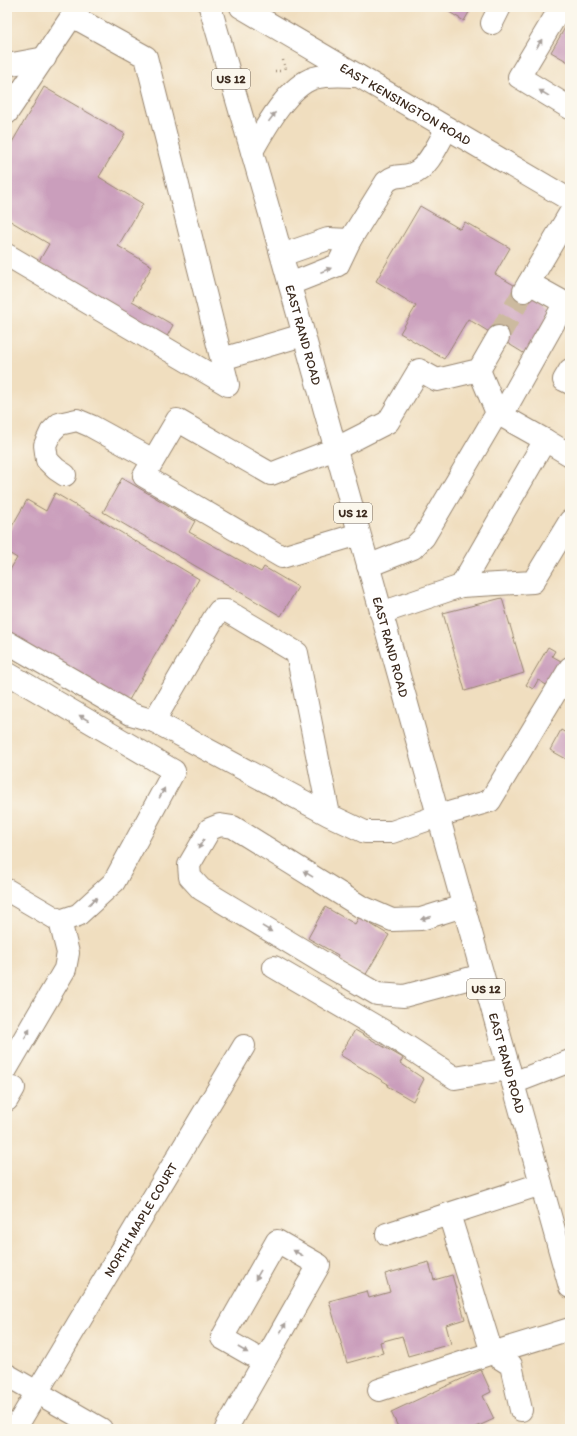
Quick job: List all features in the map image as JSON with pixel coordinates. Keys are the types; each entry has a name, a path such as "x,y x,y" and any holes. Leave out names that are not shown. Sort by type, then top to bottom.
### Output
{"main road":[{"name":"EAST RAND ROAD","path":"210,7 282,255 335,450 569,1281"},
{"name":"EAST KENSINGTON ROAD","path":"240,7 570,200"},
{"path":"561,7 519,77 570,108"},
{"path":"7,113 72,16 146,57 228,385 7,254"},
{"path":"7,65 45,58"},
{"path":"252,151 271,119 296,89 312,79 329,75 361,77"},
{"path":"290,284 338,265 350,240 386,182 393,177 412,174 422,168 429,160 447,128"},
{"path":"368,566 414,548 424,537 565,303 527,287 570,213"},
{"path":"282,255 328,239 350,240"},
{"path":"222,359 303,335"},
{"path":"148,468 177,420 271,474 335,450 388,422 419,370 437,380 479,370 498,337"},
{"path":"479,370 499,414 570,455"},
{"path":"570,370 564,380 570,384"},
{"path":"65,475 47,460 45,445 51,432 59,424 77,420 91,426 148,468 282,557 359,534"},
{"path":"461,586 544,440"},
{"path":"381,613 461,586 533,582 570,521"},
{"path":"154,721 214,618 219,611 227,611 297,653 329,815"},
{"path":"7,642 131,714 154,721 329,815 365,832 392,832 438,816 490,801 570,668"},
{"path":"7,673 174,771 114,882 78,915 60,921"},
{"path":"463,906 421,919 392,920 360,906 233,827 220,825 210,829 189,866 190,877 201,889 327,966 377,994 404,996 482,975"},
{"path":"7,890 60,921 68,953 65,969 9,1085"},
{"path":"274,967 387,1033 455,1078 511,1076 570,1061"},
{"name":"NORTH MAPLE COURT","path":"15,1429 244,1046"},
{"path":"387,1234 541,1184"},
{"path":"449,1214 492,1353 511,1365 521,1410"},
{"path":"226,1429 264,1362 319,1265 277,1241 222,1338 264,1362"},
{"path":"379,1390 570,1329"},
{"path":"7,1375 101,1429"}],"building":[{"path":"441,7 472,7 464,21"},
{"path":"570,19 570,63 551,52"},
{"path":"44,87 125,134 99,177 143,204 118,246 152,266 132,301 173,325 164,342 38,263 49,244 7,219 7,151"},
{"path":"420,206 460,229 465,222 510,248 495,274 557,310 530,357 468,319 444,359 400,333 416,306 376,281"},
{"path":"122,478 195,521 189,532 261,572 264,567 298,587 281,616 103,512"},
{"path":"55,493 199,579 125,707 7,638 7,575 17,558 7,552 7,535 27,500 46,511"},
{"path":"502,598 524,673 465,691 443,613"},
{"path":"548,647 555,651 552,656 570,666 570,699 538,680 533,689 526,685"},
{"path":"570,726 570,761 550,750 561,730 566,733"},
{"path":"325,907 355,924 359,917 389,935 365,976 336,959 338,955 308,938"},
{"path":"355,1030 403,1058 400,1063 424,1079 413,1101 340,1055"},
{"path":"429,1262 434,1280 452,1275 465,1319 446,1325 451,1344 408,1356 402,1336 380,1342 383,1353 347,1363 329,1301 367,1291 369,1298 390,1292 385,1274"},
{"path":"481,1370 491,1392 483,1396 494,1419 472,1429 399,1429 391,1412"}],"tunnel":[{"path":"498,337 524,291"}]}
